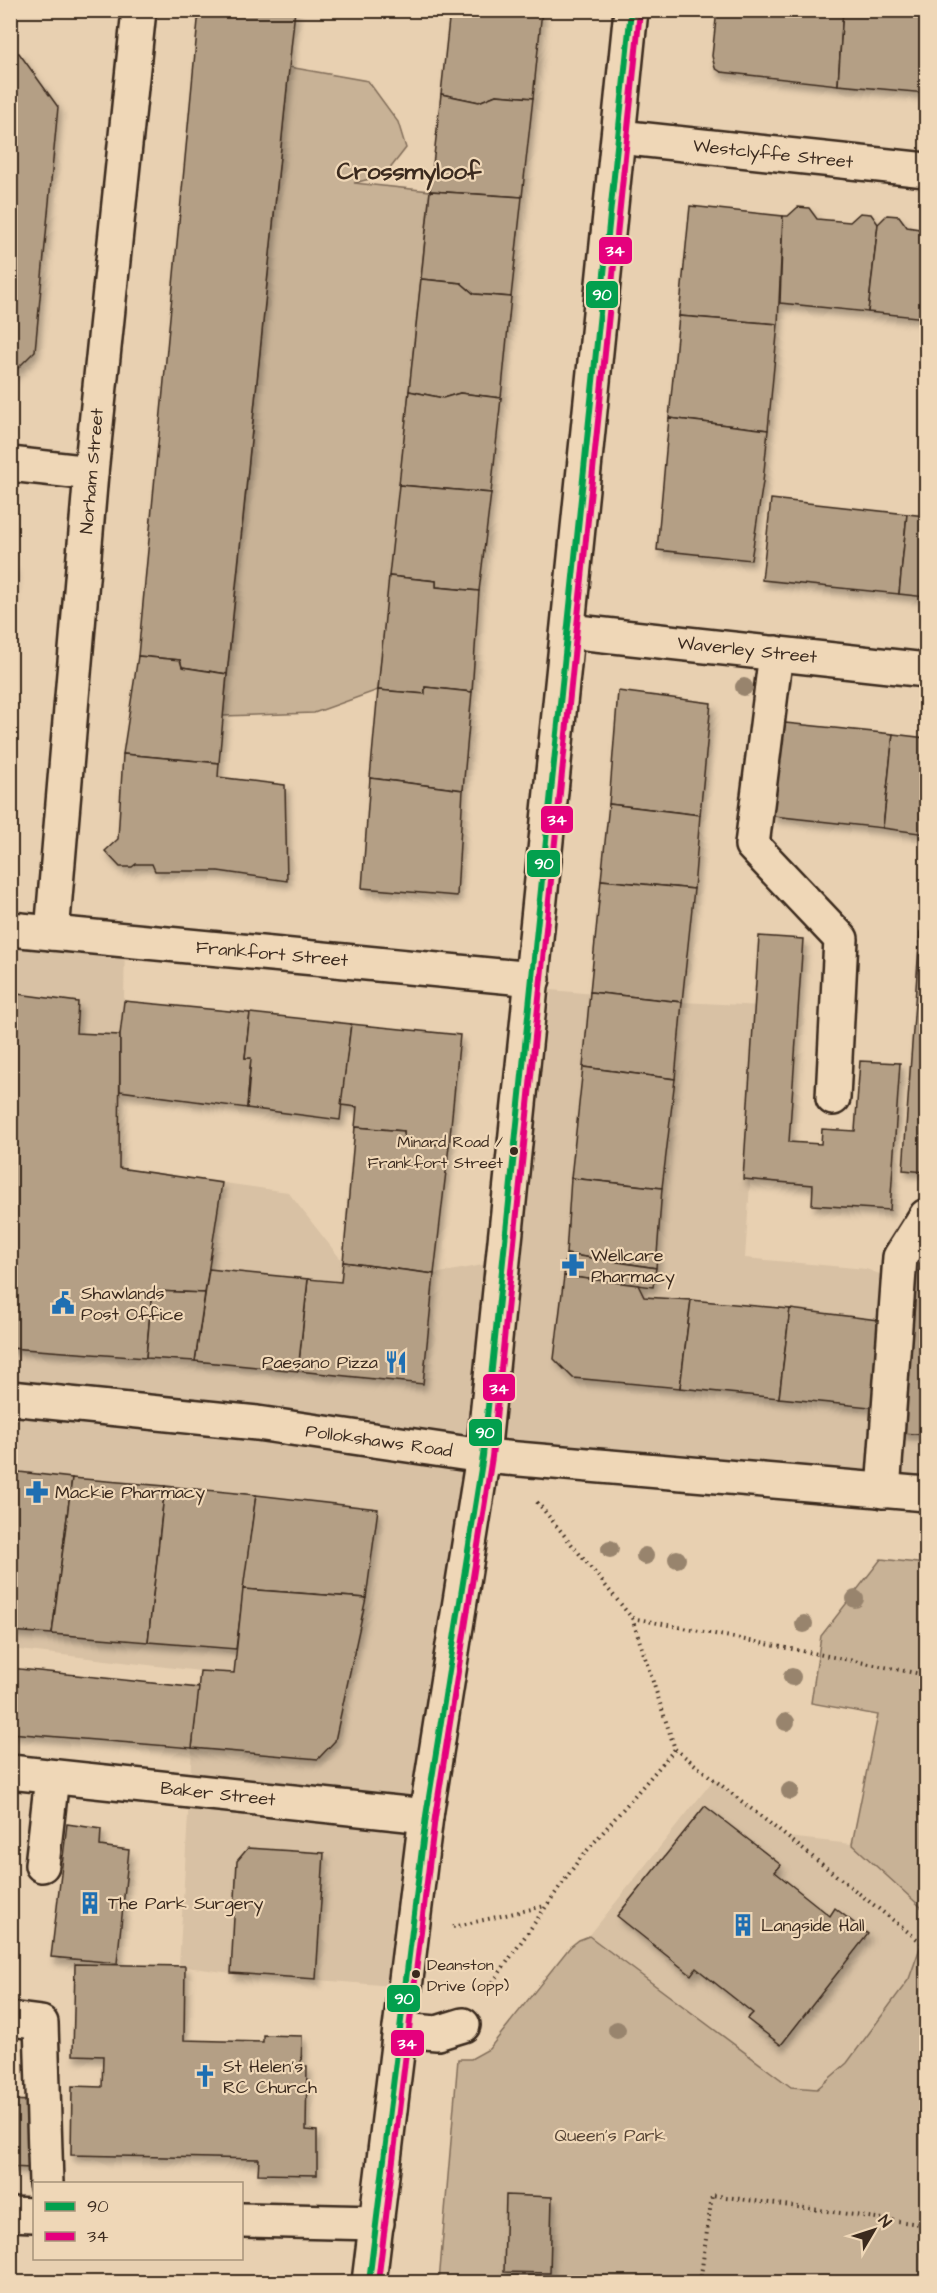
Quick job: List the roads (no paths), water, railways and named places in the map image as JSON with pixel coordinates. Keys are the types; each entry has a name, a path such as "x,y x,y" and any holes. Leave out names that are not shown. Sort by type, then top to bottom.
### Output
{"main road":[{"name":"Norham Street","path":"52,933 91,473 139,10"},
{"path":"369,2283 426,1816 483,1456 631,10"},
{"name":"Westclyffe Street","path":"619,137 927,170"},
{"path":"10,464 91,473"},
{"name":"Waverley Street","path":"568,631 927,670"},
{"path":"777,653 752,845 841,939 833,1098"},
{"name":"Frankfort Street","path":"10,929 533,979"},
{"path":"883,1491 900,1257 927,1216"},
{"name":"Pollokshaws Road","path":"10,1398 258,1423 483,1456 927,1494"},
{"name":"Baker Street","path":"10,1772 426,1816"},
{"path":"42,1865 52,1777"},
{"path":"10,2019 41,2023 46,2182"},
{"path":"400,2030 437,2033 463,2025"},
{"path":"10,2214 33,2215"},
{"path":"243,2220 377,2223"}],"place":[{"name":"Minard Road / Frankfort Street","path":"514,1151"},
{"name":"Wellcare Pharmacy","path":"573,1265"},
{"name":"Shawlands Post Office","path":"63,1303"},
{"name":"Paesano Pizza","path":"396,1362"},
{"name":"Mackie Pharmacy","path":"37,1492"},
{"name":"The Park Surgery","path":"90,1903"},
{"name":"Langside Hall","path":"743,1925"},
{"name":"Deanston Drive (opp)","path":"416,1974"},
{"name":"St Helen's RC Church","path":"205,2076"}],"district":[{"name":"Crossmyloof","path":"409,172"}],"park label":[{"name":"Queen's Park","path":"610,2135"}]}
